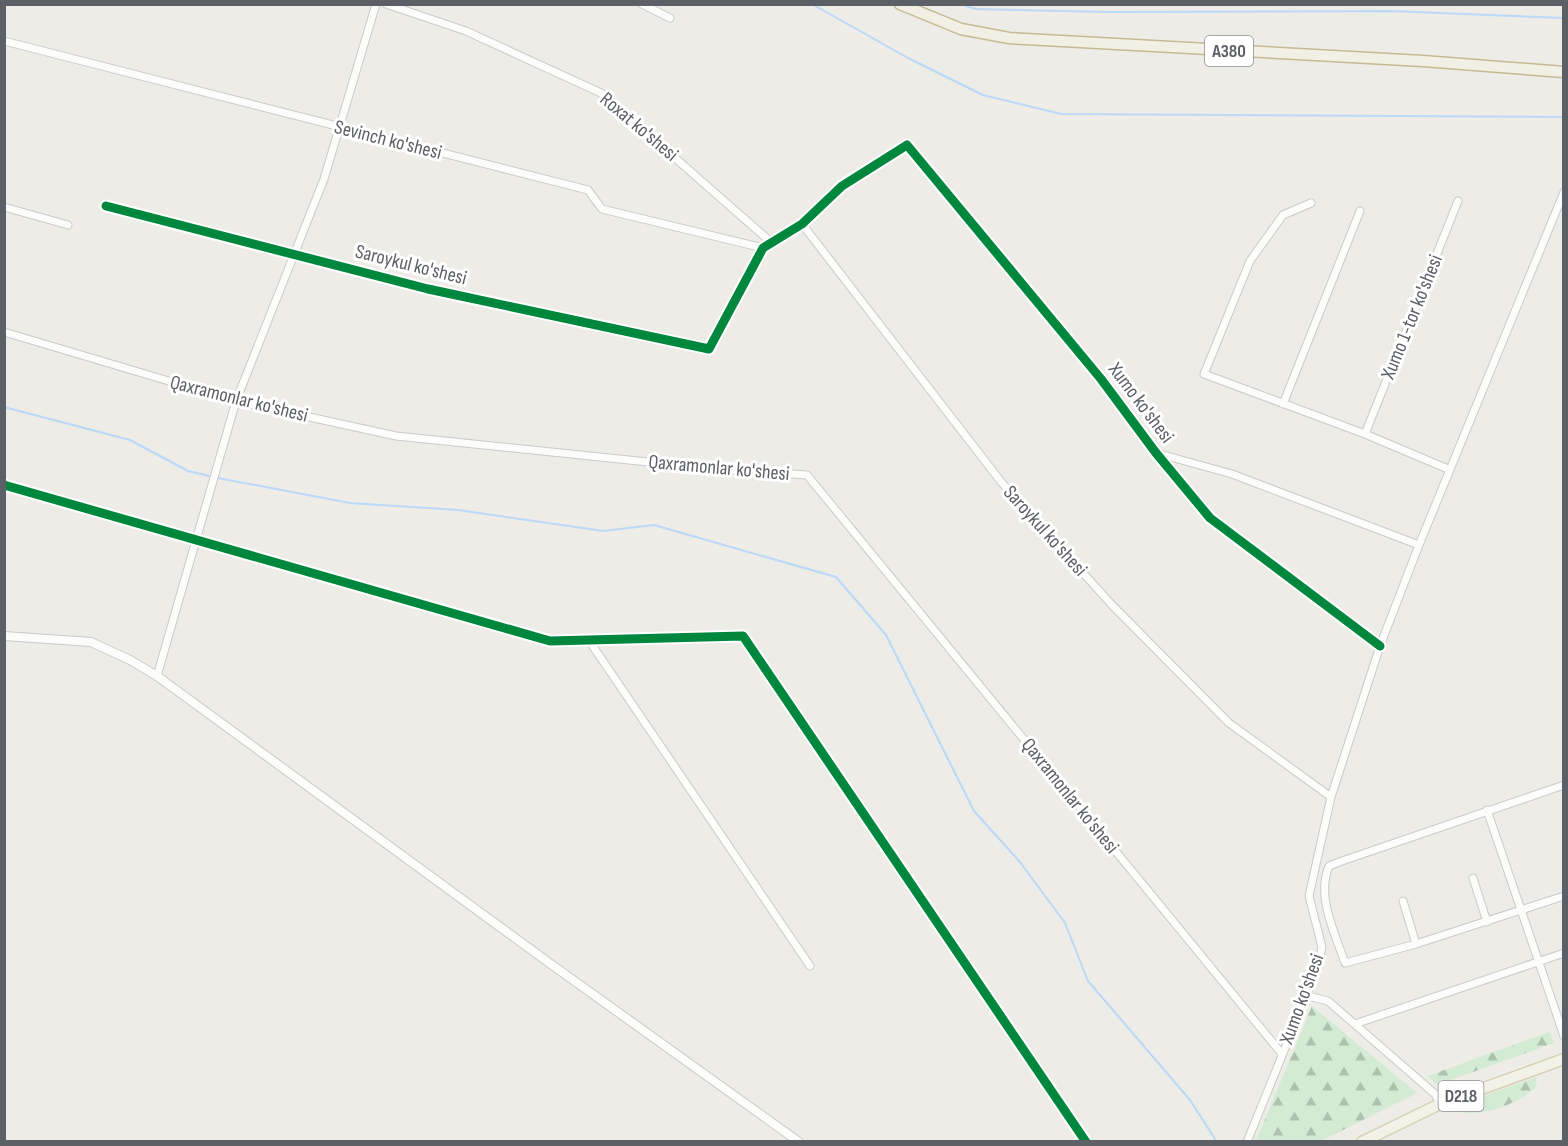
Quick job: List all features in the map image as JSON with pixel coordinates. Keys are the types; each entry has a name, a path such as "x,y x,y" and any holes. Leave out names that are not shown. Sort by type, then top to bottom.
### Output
{"highway":[{"name":"A380","path":"900,4 961,29 1009,38 1423,61 1563,72"}],"main road":[{"name":"D218","path":"1362,1142 1440,1104 1563,1059"}],"street":[{"path":"157,676 236,401 263,329 295,255 340,129 376,4"},
{"name":"Roxat ko'shesi","path":"386,4 466,31 601,93 772,243"},
{"path":"642,4 670,18"},
{"name":"Sevinch ko'shesi","path":"4,41 340,129 588,190 602,209 763,248"},
{"name":"Xumo ko'shesi","path":"802,224 842,186 907,145 1101,379 1156,453 1210,518 1380,646"},
{"name":"Xumo ko'shesi","path":"1247,1142 1308,996 1322,947 1309,896 1331,797 1380,646 1448,469 1563,192"},
{"name":"Xumo 1-tor ko'shesi","path":"1365,434 1458,201"},
{"path":"1311,203 1283,215 1250,261 1204,374 1365,434 1448,469"},
{"name":"Saroykul ko'shesi","path":"106,206 428,289 709,349 763,248"},
{"path":"4,207 68,225"},
{"path":"1283,404 1360,211"},
{"path":"763,248 802,224"},
{"name":"Saroykul ko'shesi","path":"802,224 1002,483 1112,604 1229,723 1331,797"},
{"name":"Qaxramonlar ko'shesi","path":"4,332 236,401 396,436 716,469 807,475 1282,1054"},
{"name":"Xumo ko'shesi","path":"1156,453 1232,474 1419,545"},
{"path":"4,485 550,641 743,636 1086,1142"},
{"path":"4,636 91,642 130,660 157,676 799,1142"},
{"path":"588,639 810,966"},
{"path":"1563,785 1329,866 1324,878 1324,897 1345,963 1416,944 1563,896"},
{"path":"1487,810 1519,911 1563,1036"},
{"path":"1473,878 1487,921"},
{"path":"1403,901 1416,944"},
{"path":"1355,1024 1563,953"},
{"path":"1308,996 1328,1001 1435,1094 1440,1104"}],"green space":[{"path":"1312,1006 1417,1093 1321,1141 1256,1141"},
{"path":"1549,1032 1554,1043 1437,1085 1428,1076"},
{"path":"1537,1077 1536,1086 1530,1092 1496,1109 1470,1113 1460,1112 1452,1107"}],"waterway":[{"path":"812,4 908,58 983,95 1061,114 1564,117"},
{"path":"961,4 975,9 1110,12 1391,11 1564,18"},
{"path":"4,407 130,440 188,471 209,476"},
{"path":"218,478 350,503 458,510 603,531 654,525 836,577 886,635 974,811 1020,862 1065,923 1088,981 1190,1100 1217,1142"}],"cycle path":[{"path":"106,206 428,289 709,349 763,248 802,224 842,186 907,145 1101,379 1156,453 1210,518 1380,646"},
{"path":"4,485 550,641 743,636 1086,1142"}]}
